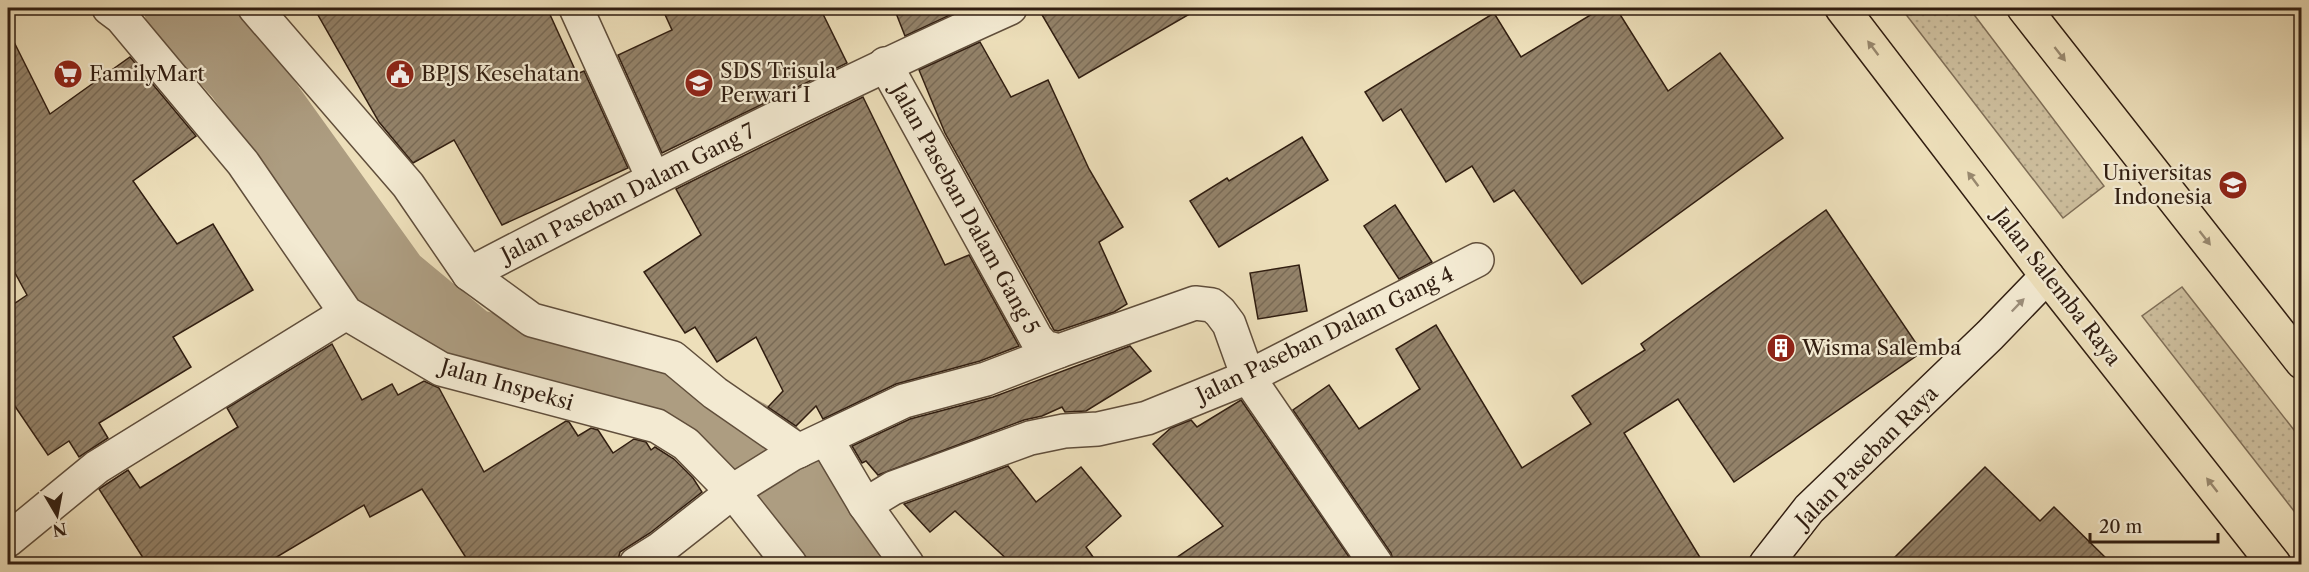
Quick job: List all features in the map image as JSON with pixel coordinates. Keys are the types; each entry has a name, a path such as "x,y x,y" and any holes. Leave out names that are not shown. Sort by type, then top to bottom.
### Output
{"main road":[{"name":"Jalan Salemba Raya","path":"1842,8 2047,276 2274,564"},
{"path":"2024,8 2301,362"}],"street":[{"name":"Jalan Inspeksi","path":"109,8 121,17 243,163 346,313 441,369 657,426 686,444 736,489 790,564"},
{"path":"255,8 408,185 469,274 532,320 674,358 715,393 806,448 865,505 907,564"},
{"path":"576,8 652,178"},
{"name":"Jalan Paseban Dalam Gang 7","path":"469,274 652,178 885,64 1010,8"},
{"name":"Jalan Paseban Dalam Gang 5","path":"885,64 1036,338 1044,347 1059,351 1195,303 1212,305 1229,324 1248,377 1372,558"},
{"name":"Jalan Paseban Dalam Gang 4","path":"865,505 893,488 1030,438 1064,431 1098,429 1147,418 1248,377 1477,260"},
{"name":"Jalan Paseban Raya","path":"1766,564 1809,509 1990,335 2047,276"},
{"path":"8,540 97,467 346,313"},
{"path":"656,559 736,489 806,448 904,401 986,379 1059,351"}],"shaded area":[{"path":"1901,8 1969,8 2104,186 2063,218"},
{"path":"2182,287 2301,439 2301,520 2142,316"}],"building":[{"path":"314,8 547,8 577,74 584,71 628,168 502,225 454,140 413,163 379,122"},
{"name":"SDS Trisula Perwari I","path":"662,8 820,8 847,63 662,153 618,55 672,30"},
{"path":"894,8 960,8 961,10 905,36"},
{"path":"1038,8 1200,8 1079,78"},
{"path":"1602,8 1616,8 1668,91 1720,53 1783,138 1582,284 1514,190 1494,202 1472,166 1446,182 1401,109 1383,121 1365,92 1494,13 1521,57"},
{"path":"8,30 50,114 130,57 196,136 133,181 177,244 213,224 253,290 173,337 191,367 99,423 108,438 79,457 69,441 48,455 8,396 8,308 27,295 8,260"},
{"path":"980,42 1011,97 1048,80 1089,169 1123,227 1099,242 1127,304 1114,312 1058,331 1054,330 945,133 919,70"},
{"path":"863,97 945,265 969,255 1019,346 980,361 896,384 823,419 816,406 796,426 768,407 783,391 756,337 717,362 695,327 685,333 644,272 701,235 676,189"},
{"path":"1302,137 1328,180 1219,247 1190,201 1227,178 1229,181"},
{"path":"1395,205 1432,262 1399,279 1364,226"},
{"path":"1826,210 1922,352 1734,482 1678,399 1624,433 1704,564 1394,564 1391,553 1293,410 1329,385 1359,429 1420,389 1396,349 1436,325 1522,468 1591,424 1572,396 1645,350 1641,344"},
{"path":"1299,265 1307,311 1258,319 1250,273"},
{"path":"332,344 362,400 392,384 398,395 424,381 439,388 484,472 566,421 578,436 591,428 598,430 613,453 634,439 646,442 651,450 655,447 674,459 693,478 702,492 650,533 620,552 617,564 470,564 422,489 370,517 364,505 265,564 147,564 99,489 128,470 140,488 238,427 227,408"},
{"path":"1130,346 1151,371 1086,411 1065,412 1062,407 878,475 866,461 862,463 852,446 910,419 993,397"},
{"path":"1241,400 1354,564 1167,564 1223,526 1153,444 1171,428 1191,420 1197,427"},
{"path":"1008,466 1036,502 1081,467 1121,516 1086,547 1098,564 1012,564 955,511 930,532 904,504"},
{"path":"1985,467 2040,521 2054,507 2112,564 1888,564"}],"waterway":[{"path":"182,8 242,73 392,282 469,346 678,399 766,448 842,564"}],"place":[{"name":"FamilyMart","path":"68,74"},
{"name":"BPJS Kesehatan","path":"400,74"},
{"name":"SDS Trisula Perwari I","path":"699,83"},
{"name":"Universitas Indonesia","path":"2233,185"},
{"name":"Wisma Salemba","path":"1781,348"}]}
